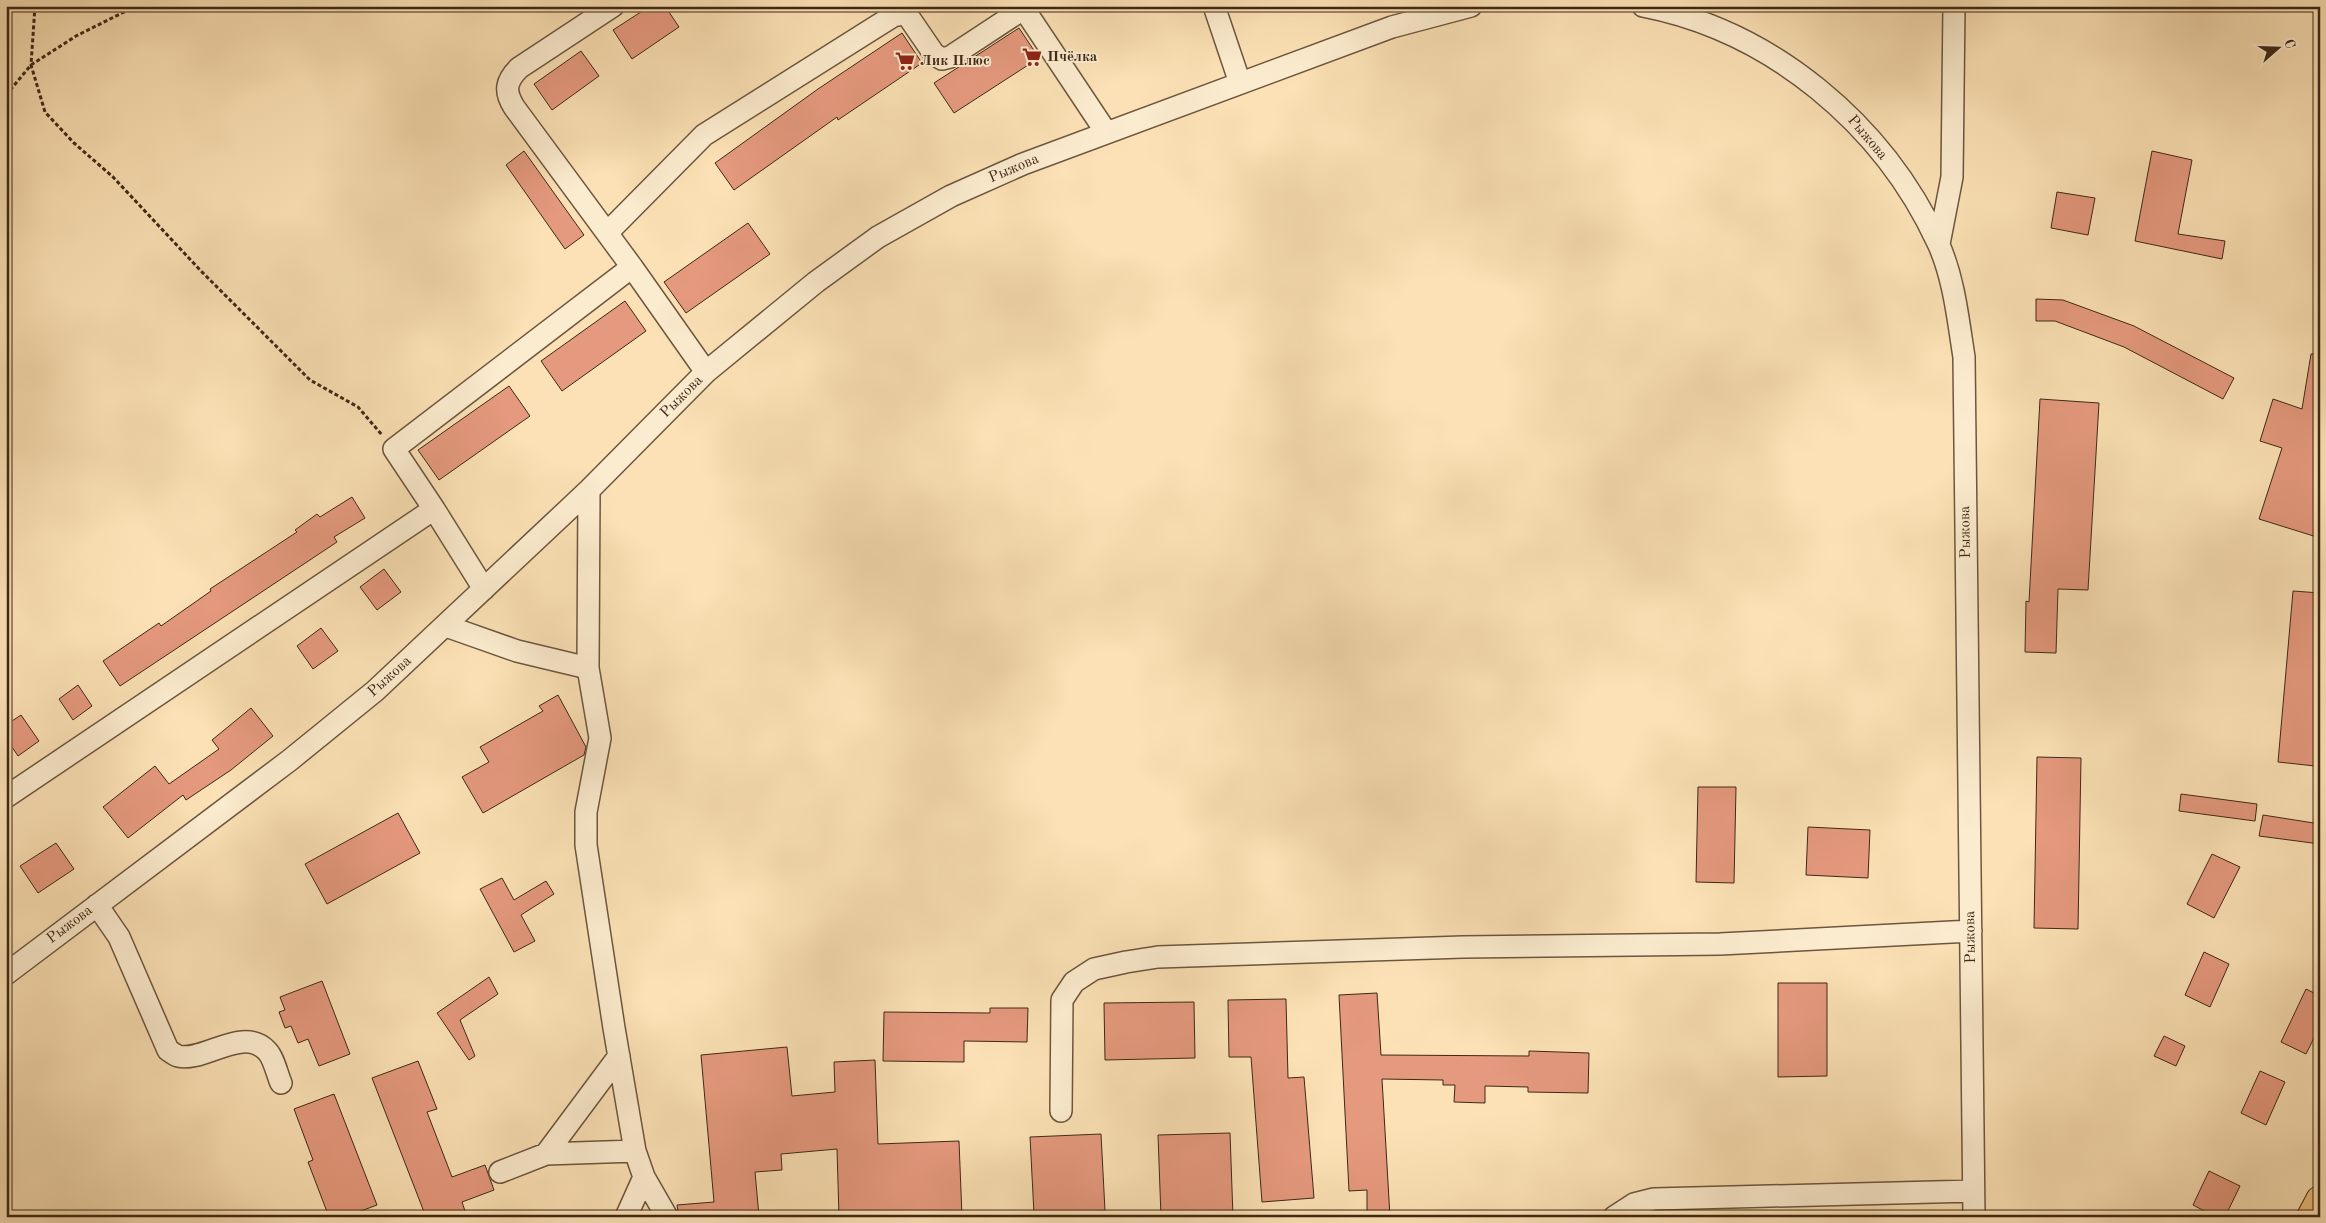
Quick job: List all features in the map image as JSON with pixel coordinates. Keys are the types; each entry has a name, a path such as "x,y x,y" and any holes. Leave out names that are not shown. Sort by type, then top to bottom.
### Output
{"highway":[{"path":"2311,1217 2320,1200"}],"street":[{"path":"613,6 519,68 511,76 507,86 508,97 706,372"},
{"path":"1214,6 1240,83"},
{"name":"Рыжова","path":"6,974 290,760 375,691 589,490 706,372 816,282 878,237 960,192 1023,164 1392,26 1471,6"},
{"name":"Рыжова","path":"1644,6 1688,17 1736,37 1804,78 1836,103 1867,136 1895,171 1919,208 1938,244 1955,298 1964,357 1974,1217"},
{"path":"1938,244 1952,177 1954,6"},
{"path":"607,233 704,135 893,16 903,14 908,16 934,54 942,59 950,56 1023,7 1106,132"},
{"path":"484,589 394,449 632,267"},
{"path":"589,490 588,668 600,738 586,812 586,844 635,1151 644,1177 667,1217"},
{"path":"6,797 434,509"},
{"path":"446,626 518,651 588,668"},
{"path":"97,905 119,937 168,1050 177,1056 188,1056 240,1042 255,1042 268,1051 281,1083"},
{"path":"1061,1111 1062,1000 1074,982 1094,969 1126,962 1158,957 1463,947 1720,944 1971,931"},
{"path":"546,1154 619,1056"},
{"path":"500,1172 546,1154 635,1151"},
{"path":"626,1217 644,1177"},
{"path":"1614,1217 1634,1204 1654,1199 1973,1191"}],"path":[{"path":"35,6 31,65 45,112 74,143 114,177 201,270 310,380 358,407 394,449"},
{"path":"6,96 31,65 76,36 136,6"}],"building":[{"path":"650,6 665,6 679,27 632,59 613,30"},
{"path":"1019,28 1039,58 954,113 934,83"},
{"path":"902,33 922,63 838,120 837,117 734,190 715,163 818,89"},
{"path":"581,51 599,76 552,110 534,84"},
{"path":"524,151 584,235 565,249 506,165"},
{"path":"2152,151 2192,160 2178,234 2225,241 2222,259 2135,241"},
{"path":"2057,192 2095,198 2088,235 2051,228"},
{"path":"748,223 770,254 686,313 664,282"},
{"path":"2036,299 2063,300 2134,326 2234,378 2223,399 2124,347 2055,321 2036,321"},
{"path":"625,301 646,331 562,391 541,361"},
{"path":"2311,354 2320,354 2320,538 2259,519 2282,448 2260,441 2273,399 2302,409"},
{"path":"509,386 530,416 439,480 418,450"},
{"path":"2040,399 2099,403 2088,590 2058,589 2056,653 2025,652 2026,601 2029,602"},
{"path":"352,497 365,518 334,537 337,542 120,686 103,661 159,623 161,626 211,591 210,589 297,532 295,530 317,514 320,517"},
{"path":"384,569 401,592 377,610 360,587"},
{"path":"2293,591 2320,593 2320,707 2315,766 2278,762"},
{"path":"321,628 338,651 313,669 297,646"},
{"path":"78,685 92,706 73,720 59,699"},
{"path":"558,695 586,747 584,755 483,813 462,777 489,762 480,747 543,711 539,706"},
{"path":"251,708 273,736 231,770 186,800 183,795 128,838 103,807 155,766 169,784 219,749 212,740"},
{"path":"21,715 39,741 18,756 6,738 6,725"},
{"path":"2037,757 2081,758 2078,929 2034,928"},
{"path":"1698,787 1736,787 1734,883 1696,882"},
{"path":"2181,794 2257,804 2255,821 2179,811"},
{"path":"398,813 420,853 327,904 305,864"},
{"path":"2263,815 2320,824 2320,844 2259,836"},
{"path":"1808,827 1870,830 1868,878 1806,875"},
{"path":"56,843 74,869 38,893 20,866"},
{"path":"2212,854 2240,867 2214,918 2187,904"},
{"path":"502,878 514,900 546,881 554,894 521,915 535,941 514,952 480,889"},
{"path":"2204,952 2229,964 2210,1007 2185,995"},
{"path":"489,977 498,994 460,1020 475,1056 469,1060 437,1013"},
{"path":"322,981 350,1054 319,1066 308,1039 298,1043 291,1026 285,1028 279,1012 285,1010 280,997"},
{"path":"1778,983 1827,983 1827,1076 1778,1077"},
{"path":"2306,989 2320,996 2320,1026 2306,1054 2281,1042"},
{"path":"1377,993 1381,1055 1529,1056 1529,1051 1589,1053 1588,1093 1528,1092 1528,1087 1485,1086 1485,1103 1454,1102 1455,1085 1443,1085 1443,1080 1382,1079 1390,1217 1367,1217 1367,1190 1349,1191 1339,995"},
{"path":"1286,999 1288,1078 1304,1077 1314,1198 1262,1202 1251,1057 1229,1057 1228,1000"},
{"path":"1194,1002 1195,1058 1105,1060 1104,1003"},
{"path":"990,1008 1028,1008 1027,1042 964,1041 964,1062 883,1061 884,1012 990,1013"},
{"path":"2164,1036 2185,1046 2176,1066 2154,1056"},
{"path":"787,1047 792,1096 835,1092 834,1062 875,1060 878,1144 959,1141 962,1217 839,1217 837,1149 781,1154 782,1170 755,1172 759,1216 679,1217 677,1205 714,1202 701,1055"},
{"path":"418,1061 437,1109 427,1112 452,1177 485,1165 494,1190 462,1202 467,1217 426,1217 372,1078"},
{"path":"2260,1071 2285,1082 2266,1125 2241,1113"},
{"path":"334,1094 377,1205 345,1217 329,1217 308,1162 313,1160 294,1109"},
{"path":"1230,1133 1233,1217 1161,1217 1158,1135"},
{"path":"1101,1134 1105,1211 1034,1214 1030,1137"},
{"path":"2209,1171 2240,1186 2225,1217 2216,1217 2193,1205"}],"place":[{"name":"Пчёлка","path":"1032,57"},
{"name":"Лик Плюс","path":"905,61"}]}
